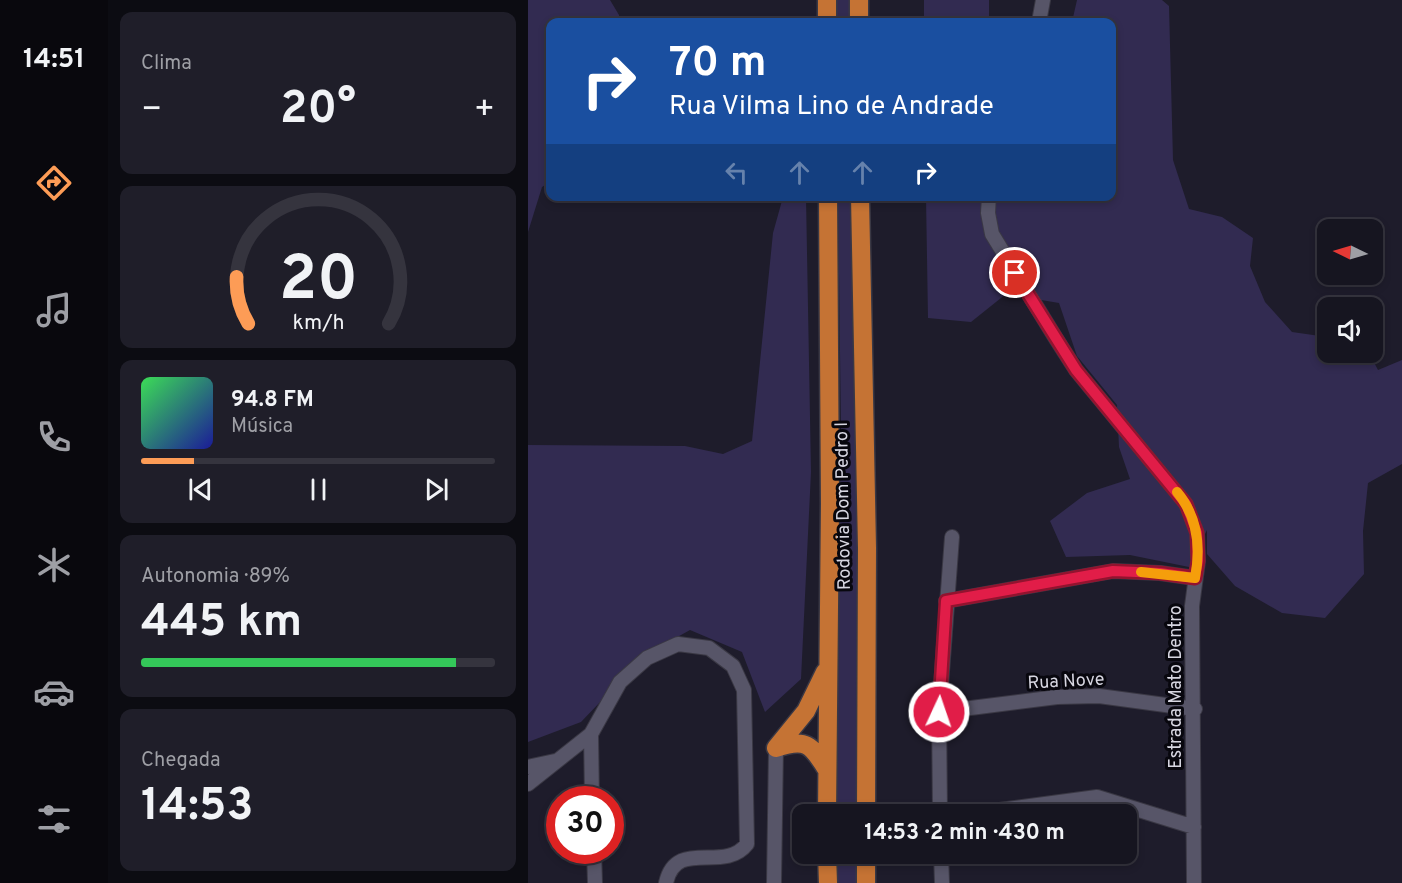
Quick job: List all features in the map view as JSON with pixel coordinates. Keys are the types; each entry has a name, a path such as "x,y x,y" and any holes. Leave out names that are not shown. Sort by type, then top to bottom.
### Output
{"highway":[{"path":"827,0 827,18"},
{"path":"859,0 860,18"},
{"name":"Rodovia Dom Pedro I","path":"827,804 830,504 828,201"},
{"name":"Rodovia Dom Pedro I","path":"860,201 867,549 866,804"},
{"path":"776,748 806,711 828,665"},
{"path":"776,748 793,742 806,744 815,751 827,770"},
{"path":"827,864 828,883"},
{"path":"866,864 866,883"}],"street":[{"path":"1040,18 1043,0"},
{"name":"Estrada Mato Dentro","path":"989,201 988,213 992,234 1070,362 1186,504 1197,533 1198,561 1192,606 1195,709 1194,883"},
{"path":"940,804 939,712 952,537"},
{"path":"946,601 1113,571 1160,573 1195,578"},
{"path":"528,784 591,734 620,682 647,658 678,644 709,648 733,666 744,690 747,844 736,855 723,858 694,857 676,862 668,874 666,883"},
{"name":"Rua Nove","path":"939,712 1057,698 1099,696 1195,709"},
{"path":"591,734 592,786"},
{"path":"774,883 776,748"},
{"path":"528,767 557,760"},
{"path":"1044,804 1097,797 1120,804"},
{"path":"1137,809 1194,827"},
{"path":"594,864 595,883"},
{"path":"941,864 942,883"}],"shaded area":[{"path":"528,0 610,0 619,18 546,18 546,184 542,187 528,232"},
{"path":"836,0 853,0 853,18 836,18"},
{"path":"924,0 989,0 989,18 924,18"},
{"path":"1077,0 1162,0 1169,6 1173,160 1189,209 1222,217 1253,238 1250,266 1265,302 1292,332 1317,336 1317,363 1374,363 1378,370 1402,360 1402,464 1368,483 1363,531 1364,574 1325,618 1282,613 1235,586 1207,554 1207,530 1189,567 1130,555 1066,557 1050,521 1087,493 1130,479 1119,447 1117,405 1077,356 1059,303 1006,294 971,322 928,318 926,201 1116,201 1116,18 1073,18"},
{"path":"782,201 806,201 811,472 801,679 765,712 742,652 690,630 645,655 581,722 528,742 528,445 685,446 723,454 752,441 773,233"},
{"path":"838,201 855,201 859,804 835,804 841,429"},
{"path":"835,864 859,864 859,883 834,883"}],"slow traffic":[{"path":"1141,572 1195,578 1198,561 1197,533 1186,504 1177,492"}],"route":[{"path":"939,712 946,601 1113,571 1160,573 1195,578 1198,561 1197,533 1186,504 1076,370 1015,273"}]}
